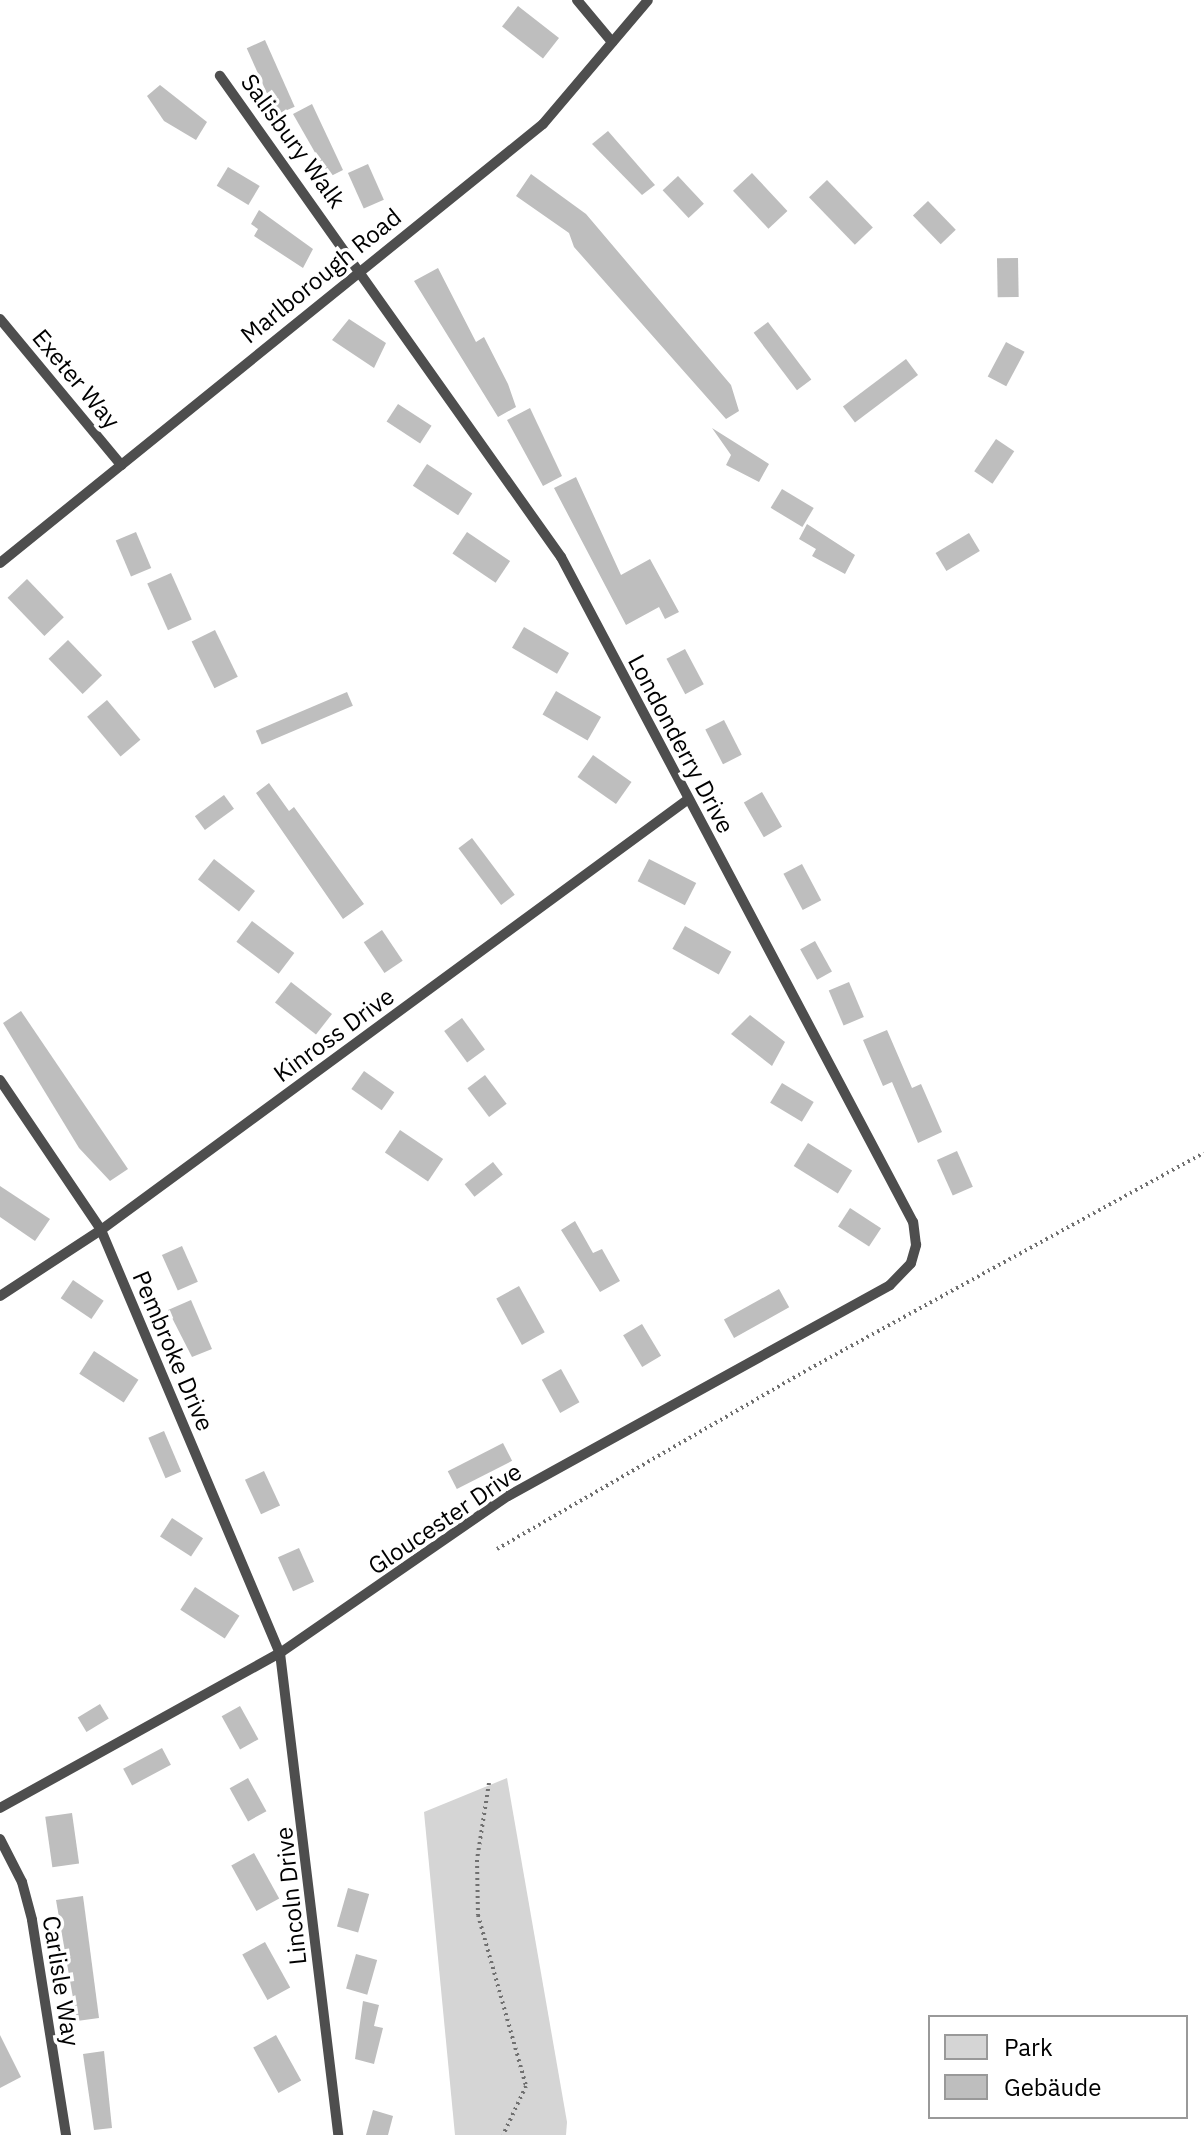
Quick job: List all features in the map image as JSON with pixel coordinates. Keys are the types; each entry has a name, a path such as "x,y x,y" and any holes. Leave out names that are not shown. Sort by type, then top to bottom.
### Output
{"lane":[{"path":"577,0 612,42"},
{"name":"Marlborough Road","path":"0,563 361,268 543,124 648,0"},
{"name":"Salisbury Walk","path":"220,76 361,268"},
{"name":"Londonderry Drive","path":"361,268 561,557 913,1222 911,1263"},
{"name":"Exeter Way","path":"0,319 121,465"},
{"name":"Kinross Drive","path":"0,1296 101,1230 687,800"},
{"name":"Pembroke Drive","path":"0,1080 101,1230 280,1653"},
{"name":"Gloucester Drive","path":"0,1808 280,1653 508,1496 890,1285 911,1263"},
{"name":"Lincoln Drive","path":"280,1653 338,2135"},
{"name":"Carlisle Way","path":"0,1839 22,1882 32,1920 66,2135"}],"path":[{"path":"497,1549 809,1369 1204,1153"},
{"path":"489,1783 477,1860 478,1915 526,2086 503,2135"}],"green space":[{"path":"507,1778 567,2122 566,2135 455,2135 424,1812"}],"building":[{"path":"518,6 559,38 543,59 502,26"},
{"path":"265,40 295,107 276,115 247,48"},
{"path":"160,85 207,122 196,140 164,121 147,96"},
{"path":"312,104 343,170 329,177 293,114"},
{"path":"608,131 655,185 642,195 592,144"},
{"path":"368,164 384,200 364,209 348,173"},
{"path":"228,167 260,186 248,205 217,186"},
{"path":"752,173 787,211 768,229 733,191"},
{"path":"531,174 586,214 731,385 739,411 726,419 574,247 569,233 516,196"},
{"path":"678,176 704,204 689,218 663,190"},
{"path":"827,180 873,227 855,245 809,197"},
{"path":"928,201 956,230 941,244 913,216"},
{"path":"259,210 313,249 303,268 254,236 258,229 251,224"},
{"path":"997,258 1018,258 1019,297 998,297"},
{"path":"438,268 476,342 484,337 508,384 516,407 498,417 414,281"},
{"path":"349,319 386,343 374,368 332,340"},
{"path":"768,322 811,380 797,390 754,333"},
{"path":"1006,342 1025,352 1006,386 988,376"},
{"path":"906,359 918,375 855,423 843,407"},
{"path":"398,404 432,426 420,443 387,422"},
{"path":"530,408 562,476 543,486 507,420"},
{"path":"712,428 769,464 759,482 726,465 731,455"},
{"path":"996,439 1014,451 992,484 974,471"},
{"path":"427,464 472,493 458,515 413,486"},
{"path":"576,477 621,575 650,559 679,612 665,619 659,607 626,625 554,488"},
{"path":"782,489 814,508 802,527 771,508"},
{"path":"807,524 855,555 845,574 812,556 816,549 799,539"},
{"path":"136,532 151,568 131,576 116,541"},
{"path":"467,532 510,561 496,583 452,554"},
{"path":"969,533 980,551 946,571 936,553"},
{"path":"171,573 192,620 168,630 147,584"},
{"path":"27,579 64,617 44,636 8,598"},
{"path":"524,627 569,653 557,674 512,648"},
{"path":"215,630 238,677 214,688 192,641"},
{"path":"68,640 102,675 83,694 49,659"},
{"path":"685,649 704,684 685,694 666,659"},
{"path":"556,691 601,717 588,740 542,714"},
{"path":"347,692 353,706 262,744 256,731"},
{"path":"107,700 140,740 121,757 87,717"},
{"path":"724,720 742,755 723,764 705,730"},
{"path":"593,755 632,782 616,804 578,777"},
{"path":"269,783 289,811 294,807 364,904 343,919 256,793"},
{"path":"762,792 782,827 764,837 744,802"},
{"path":"224,795 234,809 205,830 195,816"},
{"path":"472,838 515,895 501,905 458,848"},
{"path":"214,859 255,891 239,912 198,879"},
{"path":"649,859 696,883 685,905 638,881"},
{"path":"802,864 821,900 803,910 783,874"},
{"path":"252,921 294,953 279,974 236,942"},
{"path":"685,926 731,952 719,974 672,949"},
{"path":"382,930 403,961 384,973 364,942"},
{"path":"815,941 832,972 817,980 800,949"},
{"path":"291,982 332,1014 316,1035 275,1002"},
{"path":"849,982 864,1017 844,1026 829,991"},
{"path":"21,1011 128,1169 110,1181 79,1148 3,1023"},
{"path":"750,1015 785,1042 772,1066 731,1034"},
{"path":"462,1018 485,1050 467,1062 444,1031"},
{"path":"887,1030 912,1088 921,1084 942,1132 918,1143 892,1082 883,1086 863,1040"},
{"path":"364,1071 394,1092 382,1110 351,1089"},
{"path":"485,1075 507,1104 489,1117 467,1088"},
{"path":"782,1083 814,1102 802,1122 770,1103"},
{"path":"400,1130 443,1159 428,1181 385,1152"},
{"path":"808,1143 852,1171 838,1193 794,1166"},
{"path":"957,1151 973,1187 953,1196 937,1160"},
{"path":"493,1162 503,1175 474,1197 465,1184"},
{"path":"0,1186 50,1219 35,1241 0,1217"},
{"path":"850,1208 881,1228 869,1247 838,1226"},
{"path":"575,1221 593,1253 602,1249 620,1281 600,1292 561,1230"},
{"path":"182,1246 198,1282 178,1291 162,1255"},
{"path":"73,1280 104,1301 91,1319 61,1298"},
{"path":"519,1286 545,1332 522,1345 496,1299"},
{"path":"779,1289 789,1307 734,1338 724,1320"},
{"path":"191,1300 212,1349 192,1357 168,1310"},
{"path":"642,1324 661,1356 642,1367 623,1335"},
{"path":"94,1351 138,1380 124,1403 79,1374"},
{"path":"561,1369 579,1402 560,1413 542,1380"},
{"path":"164,1431 181,1472 166,1478 148,1438"},
{"path":"503,1443 512,1461 457,1489 448,1471"},
{"path":"264,1471 280,1505 261,1514 245,1480"},
{"path":"172,1518 203,1538 191,1557 160,1536"},
{"path":"299,1548 314,1582 293,1591 278,1557"},
{"path":"195,1587 239,1616 225,1639 180,1610"},
{"path":"100,1704 109,1719 86,1732 78,1717"},
{"path":"240,1706 258,1739 240,1749 222,1716"},
{"path":"162,1748 171,1765 132,1785 123,1769"},
{"path":"248,1778 266,1811 248,1821 230,1788"},
{"path":"72,1813 79,1864 52,1867 45,1817"},
{"path":"254,1853 279,1898 256,1911 231,1866"},
{"path":"348,1888 369,1894 358,1933 337,1926"},
{"path":"83,1896 99,2018 77,2021 56,1900"},
{"path":"265,1942 290,1987 267,2000 242,1955"},
{"path":"356,1954 377,1960 367,1995 346,1989"},
{"path":"363,2001 379,2005 374,2026 383,2028 374,2064 355,2059"},
{"path":"0,2035 21,2077 0,2088"},
{"path":"276,2035 301,2080 278,2093 253,2048"},
{"path":"104,2051 112,2128 94,2130 83,2054"},
{"path":"373,2110 393,2116 388,2135 366,2135"}]}
